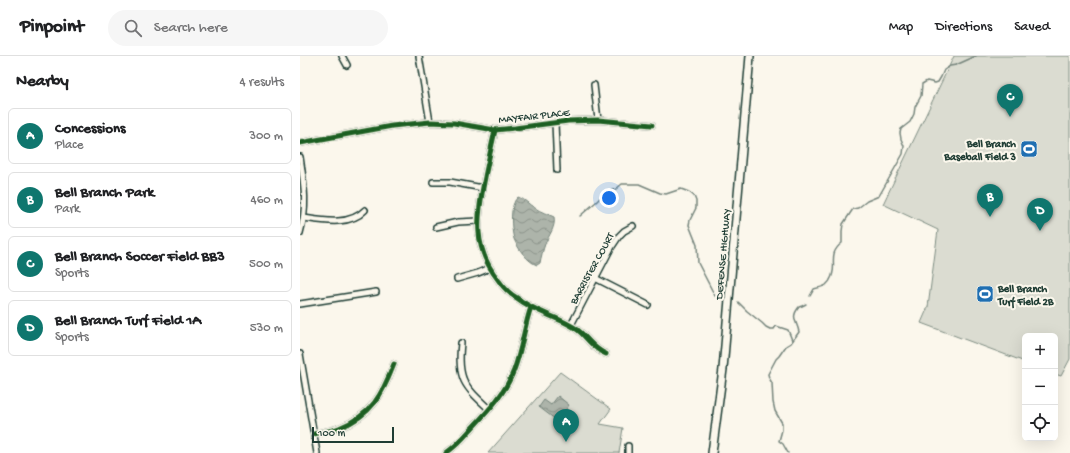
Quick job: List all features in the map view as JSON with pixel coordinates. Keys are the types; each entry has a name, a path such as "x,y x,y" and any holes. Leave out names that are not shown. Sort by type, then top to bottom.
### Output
{"main road":[{"name":"DEFENSE HIGHWAY","path":"712,453 723,369 750,56"}],"street":[{"path":"342,56 348,65"},
{"path":"419,56 430,122"},
{"path":"594,85 598,120"},
{"name":"MAYFAIR PLACE","path":"300,143 392,126 430,122 454,123 495,130 598,120 652,125"},
{"path":"555,123 556,170"},
{"path":"495,130 478,221 484,257 505,289 517,299 571,325 595,348 606,354"},
{"path":"300,157 305,187 304,218 300,233"},
{"path":"433,182 450,182 483,188"},
{"path":"304,218 328,221 347,220 360,216 365,210"},
{"path":"436,227 458,222 478,221"},
{"name":"BARRISTER COURT","path":"571,325 611,248 624,231 633,226"},
{"path":"457,279 490,268"},
{"path":"596,278 648,305"},
{"path":"300,304 376,292"},
{"path":"446,453 457,445 503,392 518,357 531,307"},
{"path":"461,343 459,363 462,378 472,394 489,409"},
{"path":"300,354 317,453"},
{"path":"314,434 342,427 368,410 376,402 382,392 394,364"},
{"path":"628,446 628,453"}],"shaded area":[{"path":"954,56 1070,56 1070,359 1061,376 1058,375 1058,333 1022,333 1022,361 921,323 928,307 938,230 883,204"},
{"path":"560,372 611,409 600,424 623,428 619,453 488,453"}],"water":[{"path":"518,197 533,207 554,217 553,228 545,244 540,263 537,265 524,255 514,239 512,229 512,211 515,200"},
{"path":"558,396 569,405 563,414 569,419 564,426 539,407 544,400 551,405"}],"waterway":[{"path":"810,296 814,289 822,287 830,281 835,252 837,247 842,243 843,224 853,209 858,208 867,201 879,196 903,154 904,146 901,139 901,129 910,122 914,114 915,107 921,96 922,84 927,81 935,83 938,82 944,70 950,66 956,65 976,56"},
{"path":"580,216 606,192 616,189 622,184 639,184 666,194 681,189 689,192 694,196 696,201 696,208 689,225 697,245 698,263 715,296 718,298"},
{"path":"738,302 766,327 774,329 776,326 788,330 792,340"},
{"path":"788,453 783,444 779,441 782,423 775,411 772,383 768,374 776,359 799,332 795,320 795,314 799,307 806,304"}],"cycle path":[{"path":"300,143 392,126 430,122 454,123 495,130 568,121 598,120 652,125"},
{"path":"495,130 480,205 479,231 484,256 490,268 507,291 529,306 573,327 582,333 597,349 606,354"},
{"path":"446,453 461,441 485,414 511,378 517,362 531,307"},
{"path":"314,434 339,428 360,417 368,410 380,394 394,364"}],"place":[{"name":"Bell Branch Soccer Field BB3","path":"1010,117"},
{"name":"Bell Branch Baseball Field 3","path":"1029,149"},
{"name":"Bell Branch Park","path":"990,217"},
{"name":"Bell Branch Turf Field 1A","path":"1040,231"},
{"name":"Bell Branch Turf Field 2B","path":"985,294"},
{"name":"Concessions","path":"566,442"}]}
